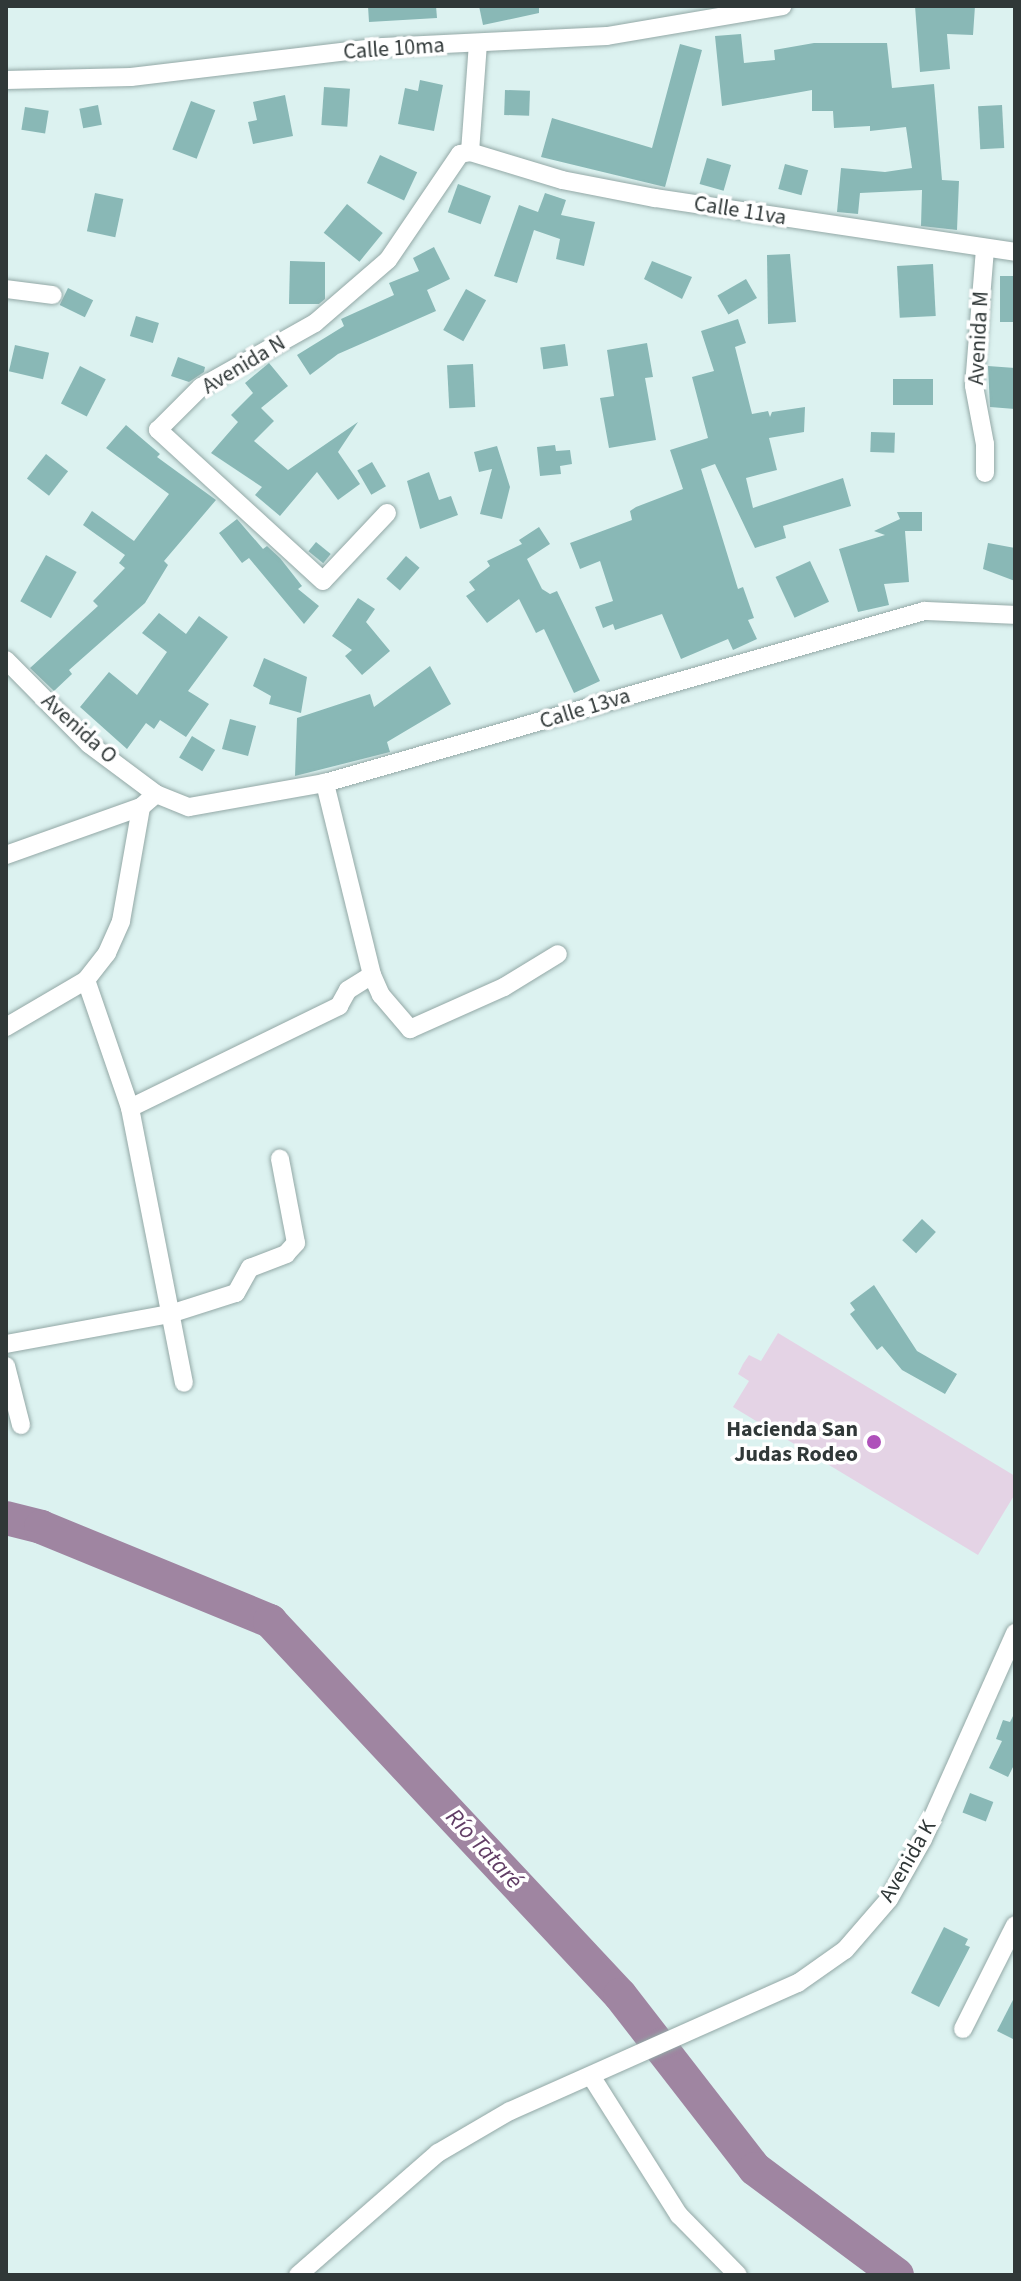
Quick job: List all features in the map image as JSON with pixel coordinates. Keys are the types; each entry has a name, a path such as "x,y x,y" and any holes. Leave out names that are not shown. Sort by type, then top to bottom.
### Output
{"street":[{"name":"Calle 10ma","path":"6,80 131,77 383,47 478,44 655,30 782,6"},
{"path":"470,152 478,44"},
{"name":"Calle 11va","path":"470,152 562,180 639,195 1015,252"},
{"name":"Avenida N","path":"387,513 323,581 158,430 201,387 315,323 388,260 460,154 470,152"},
{"name":"Avenida M","path":"985,249 974,386 985,444 985,473"},
{"path":"6,289 53,295"},
{"name":"Calle 13va","path":"156,794 189,807 325,783 924,611 1015,615"},
{"name":"Avenida O","path":"6,660 89,744 156,794"},
{"path":"325,783 372,975 381,995 410,1029 504,987 558,954"},
{"path":"6,855 141,807 156,794"},
{"path":"6,1027 86,980 107,953 121,921 141,807"},
{"path":"130,1108 339,1006 348,990 372,975"},
{"path":"86,980 130,1108 184,1383"},
{"path":"6,1344 170,1314 236,1293 250,1268 286,1254 296,1243 280,1159"},
{"path":"6,1366 21,1425"},
{"name":"Avenida K","path":"298,2275 438,2153 510,2111 798,1983 845,1950 889,1899 923,1839 1015,1633"},
{"path":"963,2029 1015,1925"},
{"path":"591,2076 679,2215 738,2275"}],"shaded area":[{"name":"Hacienda San Judas Rodeo","path":"778,1333 1015,1476 1015,1494 978,1555 733,1407 749,1381 738,1374 743,1364 749,1355 761,1361"}],"building":[{"path":"368,6 436,6 437,18 369,22"},
{"path":"479,6 539,6 539,13 483,25"},
{"path":"915,6 975,6 973,35 947,34 950,69 920,72"},
{"path":"741,34 744,63 775,60 774,50 814,43 887,43 892,88 934,84 942,180 959,181 957,230 921,226 922,190 860,193 858,214 837,212 841,168 885,172 912,168 906,127 870,131 870,126 834,128 833,111 812,111 812,90 722,106 715,36"},
{"path":"680,44 702,50 665,187 541,157 552,118 652,148"},
{"path":"420,80 443,85 434,131 398,124 405,88 418,91"},
{"path":"324,87 350,89 347,127 321,125"},
{"path":"505,90 530,91 529,116 504,115"},
{"path":"285,95 293,136 253,144 248,122 257,120 253,102"},
{"path":"191,101 215,110 197,159 172,150"},
{"path":"98,105 102,125 83,128 79,109"},
{"path":"1002,105 1004,148 980,149 978,106"},
{"path":"25,107 49,111 45,133 21,130"},
{"path":"380,155 417,172 404,200 367,183"},
{"path":"707,158 731,165 724,191 700,184"},
{"path":"785,164 808,170 801,195 778,189"},
{"path":"458,184 491,196 481,224 448,212"},
{"path":"95,193 123,199 115,237 87,231"},
{"path":"545,193 566,200 561,215 595,222 584,266 556,259 560,239 534,230 517,283 494,276 519,205 538,212"},
{"path":"347,204 383,233 359,262 324,233"},
{"path":"434,247 450,279 427,290 436,311 338,354 310,375 297,355 344,326 341,319 394,295 389,283 419,271 413,258"},
{"path":"790,254 796,322 768,324 767,255"},
{"path":"290,261 325,262 325,299 319,304 289,304"},
{"path":"652,261 692,277 682,299 644,279"},
{"path":"933,264 936,316 900,318 897,266"},
{"path":"1000,276 1015,276 1015,322 1000,322"},
{"path":"746,279 757,298 728,315 717,296"},
{"path":"68,288 93,300 85,317 60,305"},
{"path":"466,289 486,300 463,341 443,330"},
{"path":"136,316 159,323 153,343 130,336"},
{"path":"738,319 746,343 735,347 752,414 768,411 770,417 772,412 805,407 804,432 769,438 777,470 746,478 753,508 843,478 851,506 783,526 786,538 755,548 715,464 701,469 738,589 743,587 754,618 748,620 757,639 733,650 728,639 681,659 662,614 615,630 613,624 603,628 595,607 613,601 600,561 580,569 570,543 632,520 630,511 636,507 683,489 670,450 708,438 692,377 714,371 701,331"},
{"path":"647,343 653,377 645,378 656,440 609,448 600,398 614,396 607,350"},
{"path":"565,344 568,366 543,369 540,347"},
{"path":"15,345 49,353 43,379 9,371"},
{"path":"178,357 205,367 204,372 189,382 171,376"},
{"path":"269,363 288,386 261,408 274,421 254,441 288,470 358,422 338,452 360,484 338,500 317,472 280,516 255,495 262,487 211,453 238,422 231,415 253,393 245,383"},
{"path":"473,364 475,407 449,408 447,365"},
{"path":"80,366 106,379 87,417 61,403"},
{"path":"988,366 1015,368 1015,409 990,407"},
{"path":"893,379 933,379 933,405 893,405"},
{"path":"126,425 160,454 157,457 216,500 164,561 168,565 145,603 69,670 72,674 54,691 30,668 98,606 93,601 125,568 119,563 125,555 83,525 92,511 134,541 169,494 106,448"},
{"path":"871,432 895,433 894,453 870,452"},
{"path":"555,445 556,451 570,450 572,464 560,466 561,474 540,476 537,447"},
{"path":"497,446 510,487 502,519 480,514 492,469 479,472 474,452"},
{"path":"46,454 68,471 49,496 27,478"},
{"path":"372,462 386,486 371,495 357,470"},
{"path":"429,472 439,500 451,496 458,515 420,529 407,481"},
{"path":"897,512 922,512 922,531 905,531 909,582 884,584 889,605 858,612 839,549 885,535 874,531 900,519"},
{"path":"237,519 263,549 267,546 280,558 302,586 298,589 319,606 304,624 249,558 242,563 219,533"},
{"path":"539,527 550,544 527,559 542,589 550,594 557,591 600,681 574,693 544,629 536,633 519,599 487,623 466,596 475,590 469,582 490,566 487,561 522,544 519,540"},
{"path":"316,542 331,554 323,563 308,551"},
{"path":"988,543 1015,548 1015,581 983,569"},
{"path":"46,555 77,572 51,618 20,601"},
{"path":"406,556 420,568 400,590 386,579"},
{"path":"810,561 829,602 795,618 776,577"},
{"path":"358,598 375,609 366,622 390,651 362,675 345,656 352,650 332,636"},
{"path":"159,613 186,634 199,616 228,637 188,691 209,704 186,737 160,720 154,729 146,723 127,749 80,707 109,672 137,695 167,652 142,633"},
{"path":"264,658 307,677 301,713 269,704 271,696 253,686"},
{"path":"430,666 451,704 387,742 390,752 295,776 297,718 370,694 374,707"},
{"path":"230,719 256,726 248,756 222,749"},
{"path":"192,736 215,750 202,771 179,757"},
{"path":"922,1219 936,1232 916,1253 902,1240"},
{"path":"874,1285 917,1351 957,1374 945,1394 902,1370 882,1346 877,1350 850,1314 855,1310 850,1303"},
{"path":"1015,1712 1015,1763 1008,1777 989,1768 1002,1741 996,1739 1003,1720 1010,1722"},
{"path":"970,1793 993,1802 986,1822 962,1813"},
{"path":"944,1927 968,1939 965,1945 970,1947 939,2007 911,1993"},
{"path":"1015,1996 1015,2040 997,2031"}],"waterway":[{"name":"Río Tataré","path":"6,1518 41,1527 270,1621 620,1995 755,2169 897,2275"}],"place":[{"name":"Hacienda San Judas Rodeo","path":"874,1442"}]}
